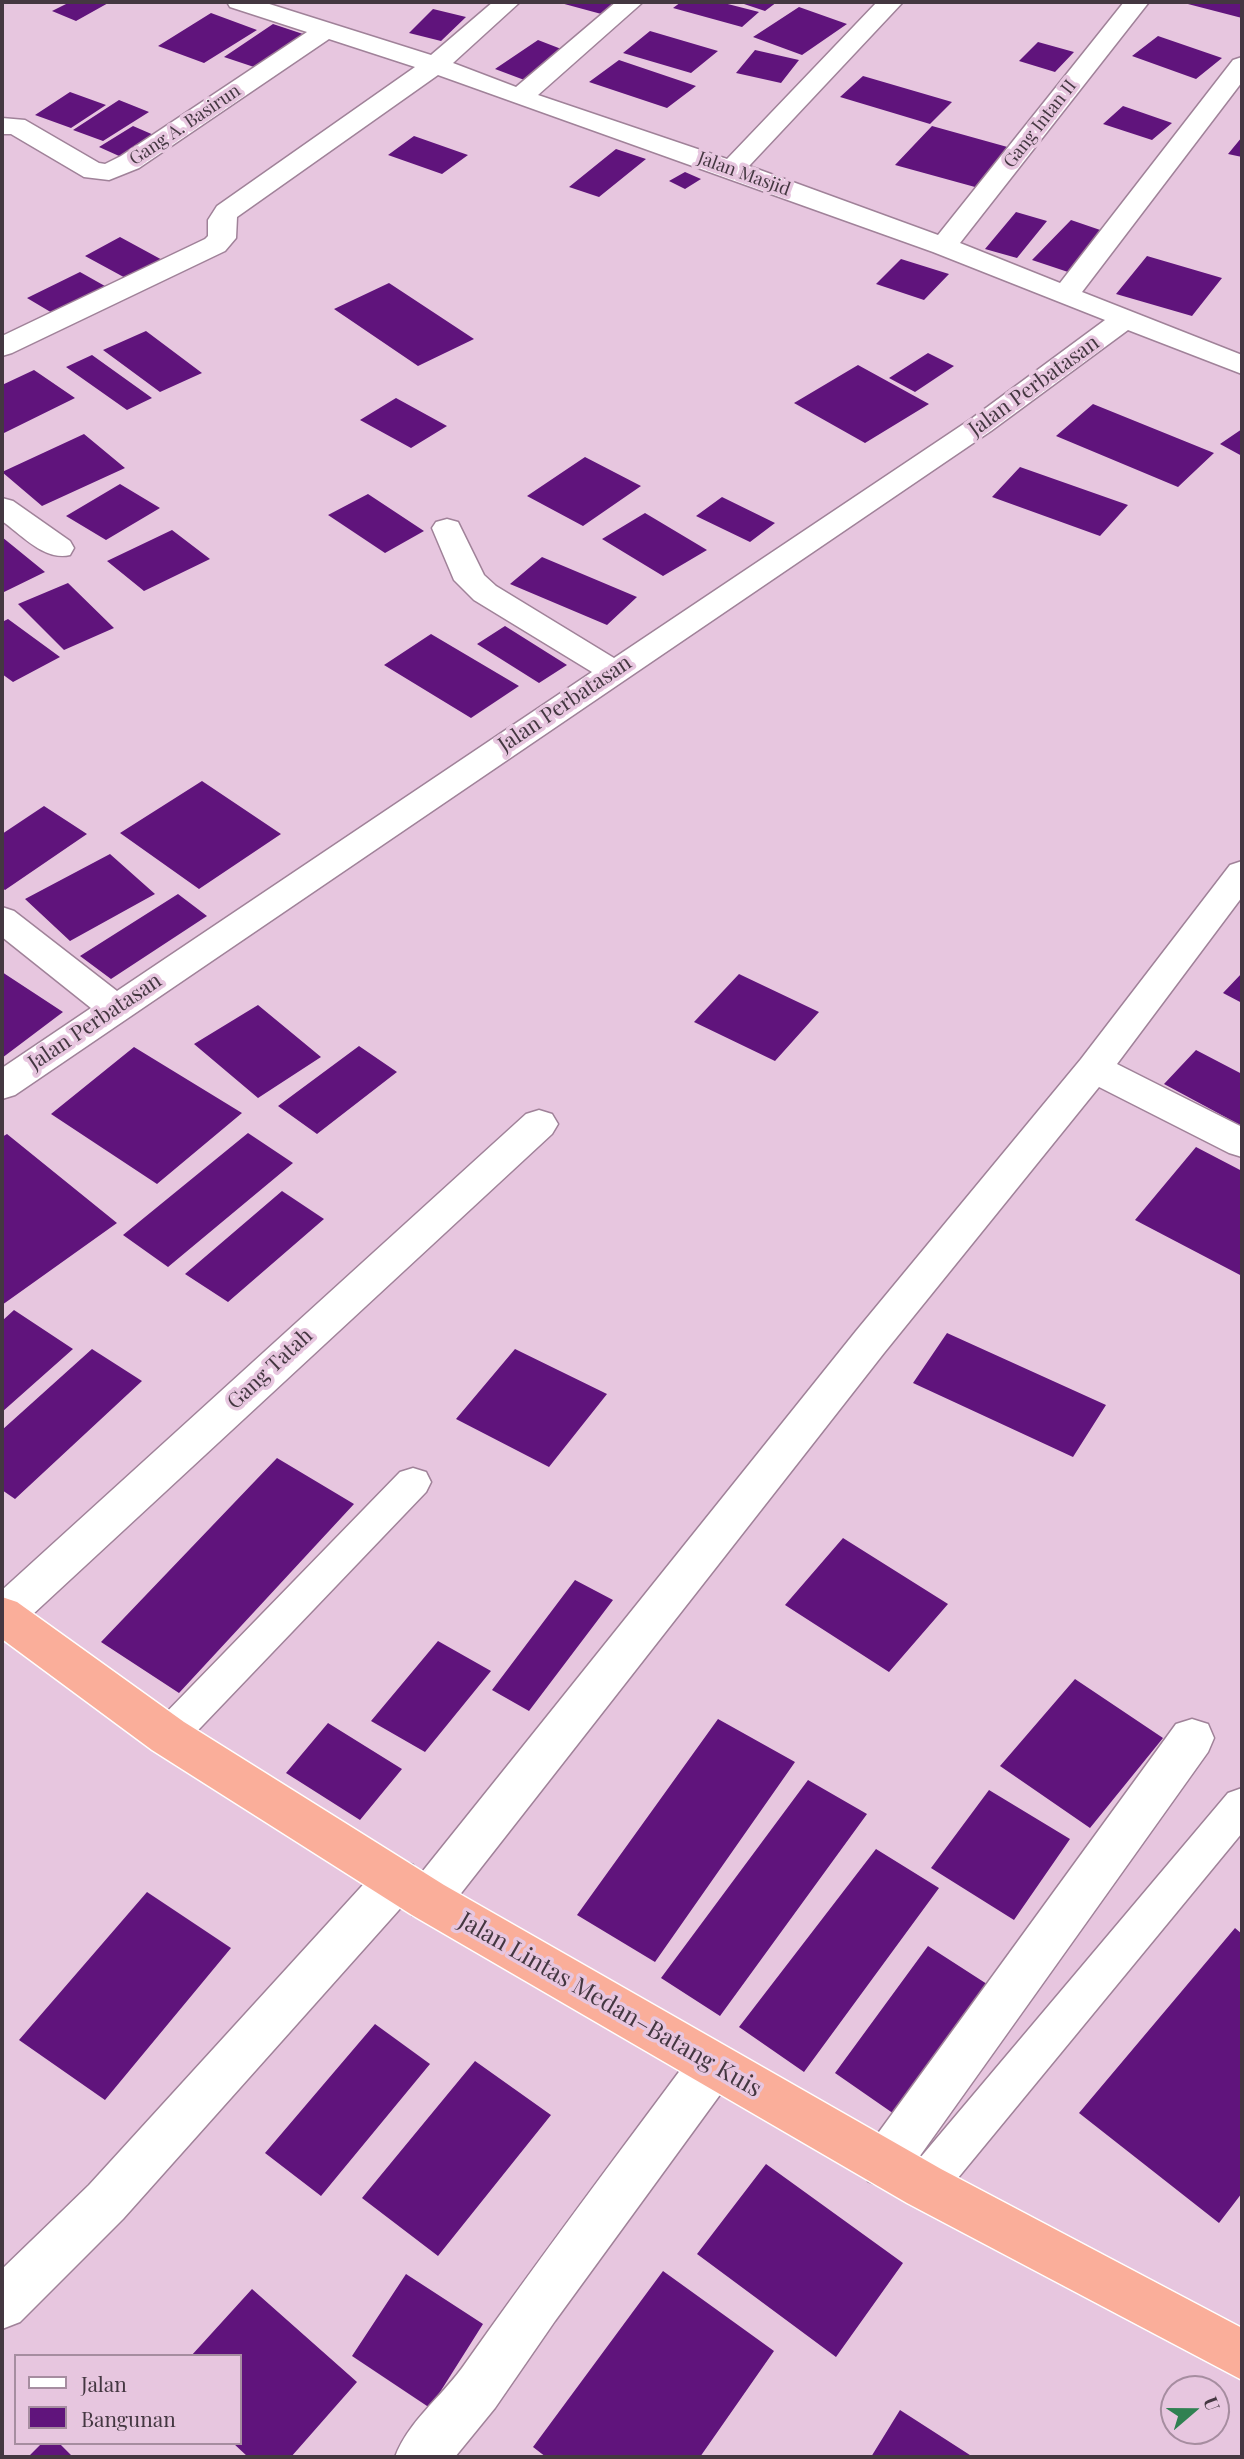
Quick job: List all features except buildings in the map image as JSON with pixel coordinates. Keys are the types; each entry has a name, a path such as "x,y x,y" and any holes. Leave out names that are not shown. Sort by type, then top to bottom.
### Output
{"highway":[{"name":"Jalan Lintas Medan–Batang Kuis","path":"2,1615 168,1736 413,1890 905,2175 1242,2355"}],"street":[{"name":"Jalan Masjid","path":"239,2 325,32 435,65 520,97 732,169 943,246 1242,365"},
{"path":"2,347 215,245 222,238 222,220 227,212 435,65 508,2"},
{"path":"520,97 631,2"},
{"path":"732,169 891,2"},
{"name":"Gang Intan II","path":"943,246 1137,2"},
{"name":"Gang A. Basirun","path":"2,126 16,127 93,171 109,172 130,162 325,32"},
{"path":"1066,294 1242,65"},
{"name":"Jalan Perbatasan","path":"2,1086 981,425 1125,319"},
{"path":"2,507 58,548"},
{"path":"447,528 470,580 485,593 613,671"},
{"path":"2,2304 413,1890 870,1342 1094,1068 1242,873"},
{"path":"2,919 115,1008"},
{"path":"1094,1068 1242,1143"},
{"name":"Gang Tatah","path":"2,1615 539,1124"},
{"path":"905,2175 1192,1738"},
{"path":"421,2457 477,2390 537,2303 713,2065"}],"lane":[{"path":"168,1736 413,1482"},
{"path":"905,2175 1242,1805"}]}
